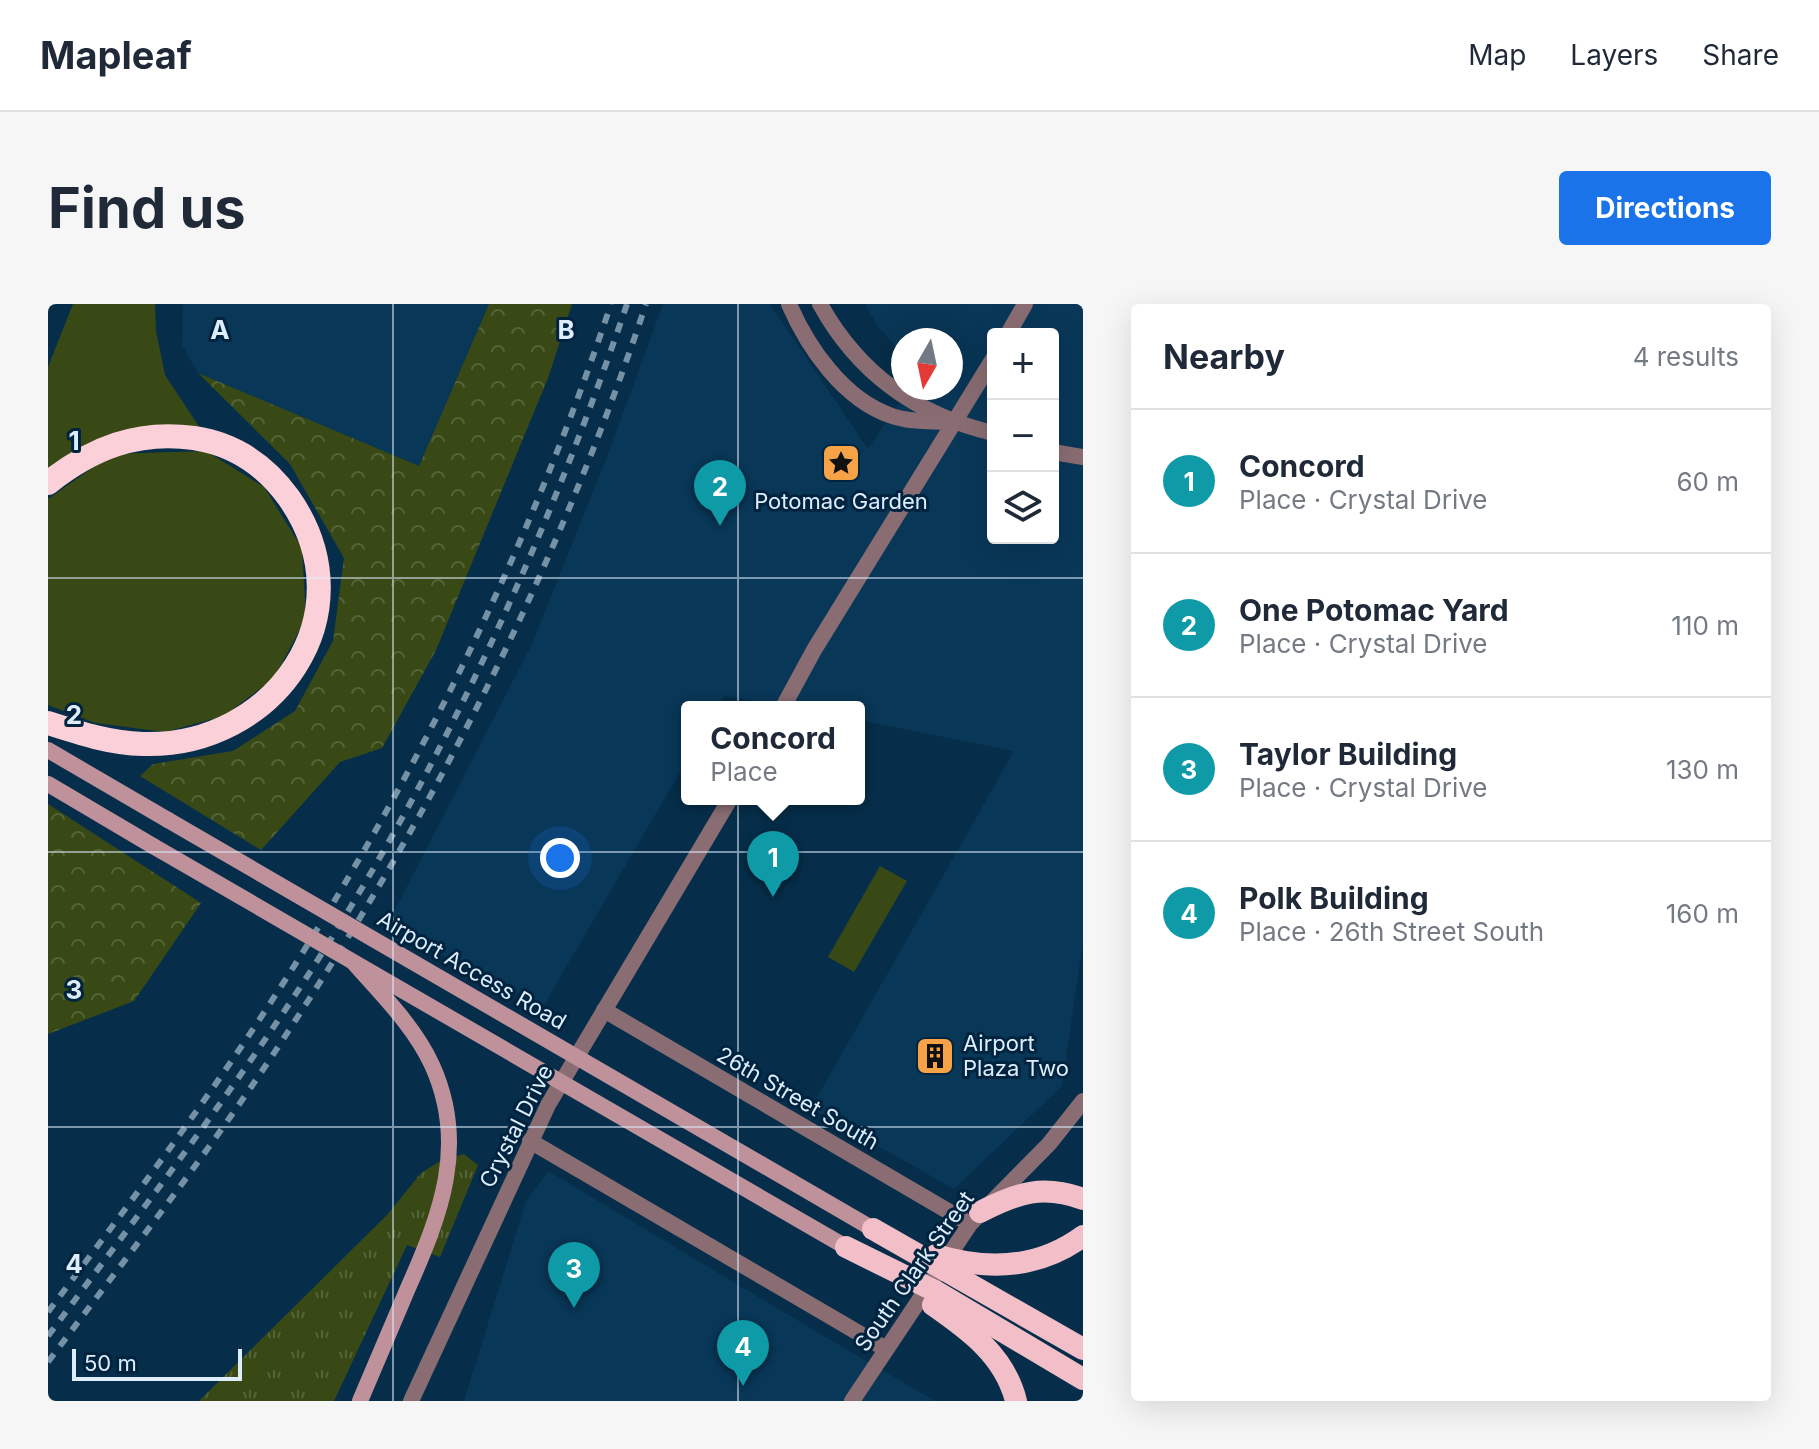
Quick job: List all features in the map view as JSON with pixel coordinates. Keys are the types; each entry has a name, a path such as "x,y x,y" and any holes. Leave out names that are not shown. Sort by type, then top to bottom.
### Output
{"highway":[{"path":"48,483 92,453 141,437 184,437 223,445 244,454 263,469 292,503 313,544 318,594 310,639 285,683 266,704 223,730 199,738 144,744 93,737 48,723"},
{"path":"975,1218 1029,1191 1062,1192 1083,1199"},
{"path":"873,1229 935,1255 992,1266 1031,1262 1066,1248 1083,1236"},
{"path":"873,1229 1083,1349"},
{"path":"846,1247 935,1291 1083,1379"},
{"path":"846,1247 972,1333 998,1363 1016,1401"}],"main road":[{"name":"Airport Access Road","path":"48,750 873,1229"},
{"path":"48,784 846,1247"},
{"path":"353,962 422,1047 439,1082 448,1118 450,1169 441,1207 360,1401"}],"street":[{"path":"789,304 816,353 847,387 867,402 890,416 957,422"},
{"path":"820,304 848,348 881,382 924,408 987,431"},
{"path":"1011,328 1025,304"},
{"path":"786,701 814,650 987,370"},
{"path":"1059,453 1083,457"},
{"name":"Crystal Drive","path":"411,1401 530,1141 726,805"},
{"name":"26th Street South","path":"604,1010 975,1218"},
{"name":"South Clark Street","path":"852,1401 975,1218 1055,1137 1083,1101"},
{"path":"530,1141 886,1349"}],"shaded area":[{"path":"183,304 489,304 419,466 198,373 182,345"},
{"path":"663,304 770,304 868,449 901,400 963,400 963,328 891,328 891,341 865,304 1083,304 1083,941 1062,1086 954,1189 811,1108 1014,751 865,721 865,701 755,701 724,696 721,701 681,701 681,770 544,1005 386,927 532,644 607,457"},
{"path":"548,1171 935,1401 464,1401 526,1201"}],"green space":[{"path":"73,304 155,304 156,331 165,375 200,428 48,469 48,367"},
{"path":"489,304 572,304 548,378 436,650 382,748 340,762 261,850 140,776 153,764 233,751 295,711 333,641 344,558 290,464 198,373 419,466"},
{"path":"206,451 264,487 302,548 306,618 274,678 224,716 165,732 95,723 48,705 48,499 112,454"},
{"path":"48,804 201,903 134,1001 48,1034"},
{"path":"880,866 907,881 854,972 828,957"},
{"path":"464,1154 478,1165 440,1257 407,1245 334,1401 199,1401 388,1214 421,1173 442,1160"}],"railway":[{"path":"48,1312 241,1047 320,925 370,840 462,667 504,578 578,396 611,304"},
{"path":"48,1336 279,1019 384,850 477,673 519,582 558,490 627,304"},
{"path":"48,1362 235,1111 347,939 398,853 493,676 536,585 576,493 646,304"}],"place":[{"name":"Potomac Garden","path":"841,463"},
{"name":"One Potomac Yard","path":"720,526"},
{"name":"Concord","path":"773,897"},
{"name":"Airport Plaza Two","path":"935,1056"},
{"name":"Taylor Building","path":"574,1308"},
{"name":"Polk Building","path":"743,1386"}]}
